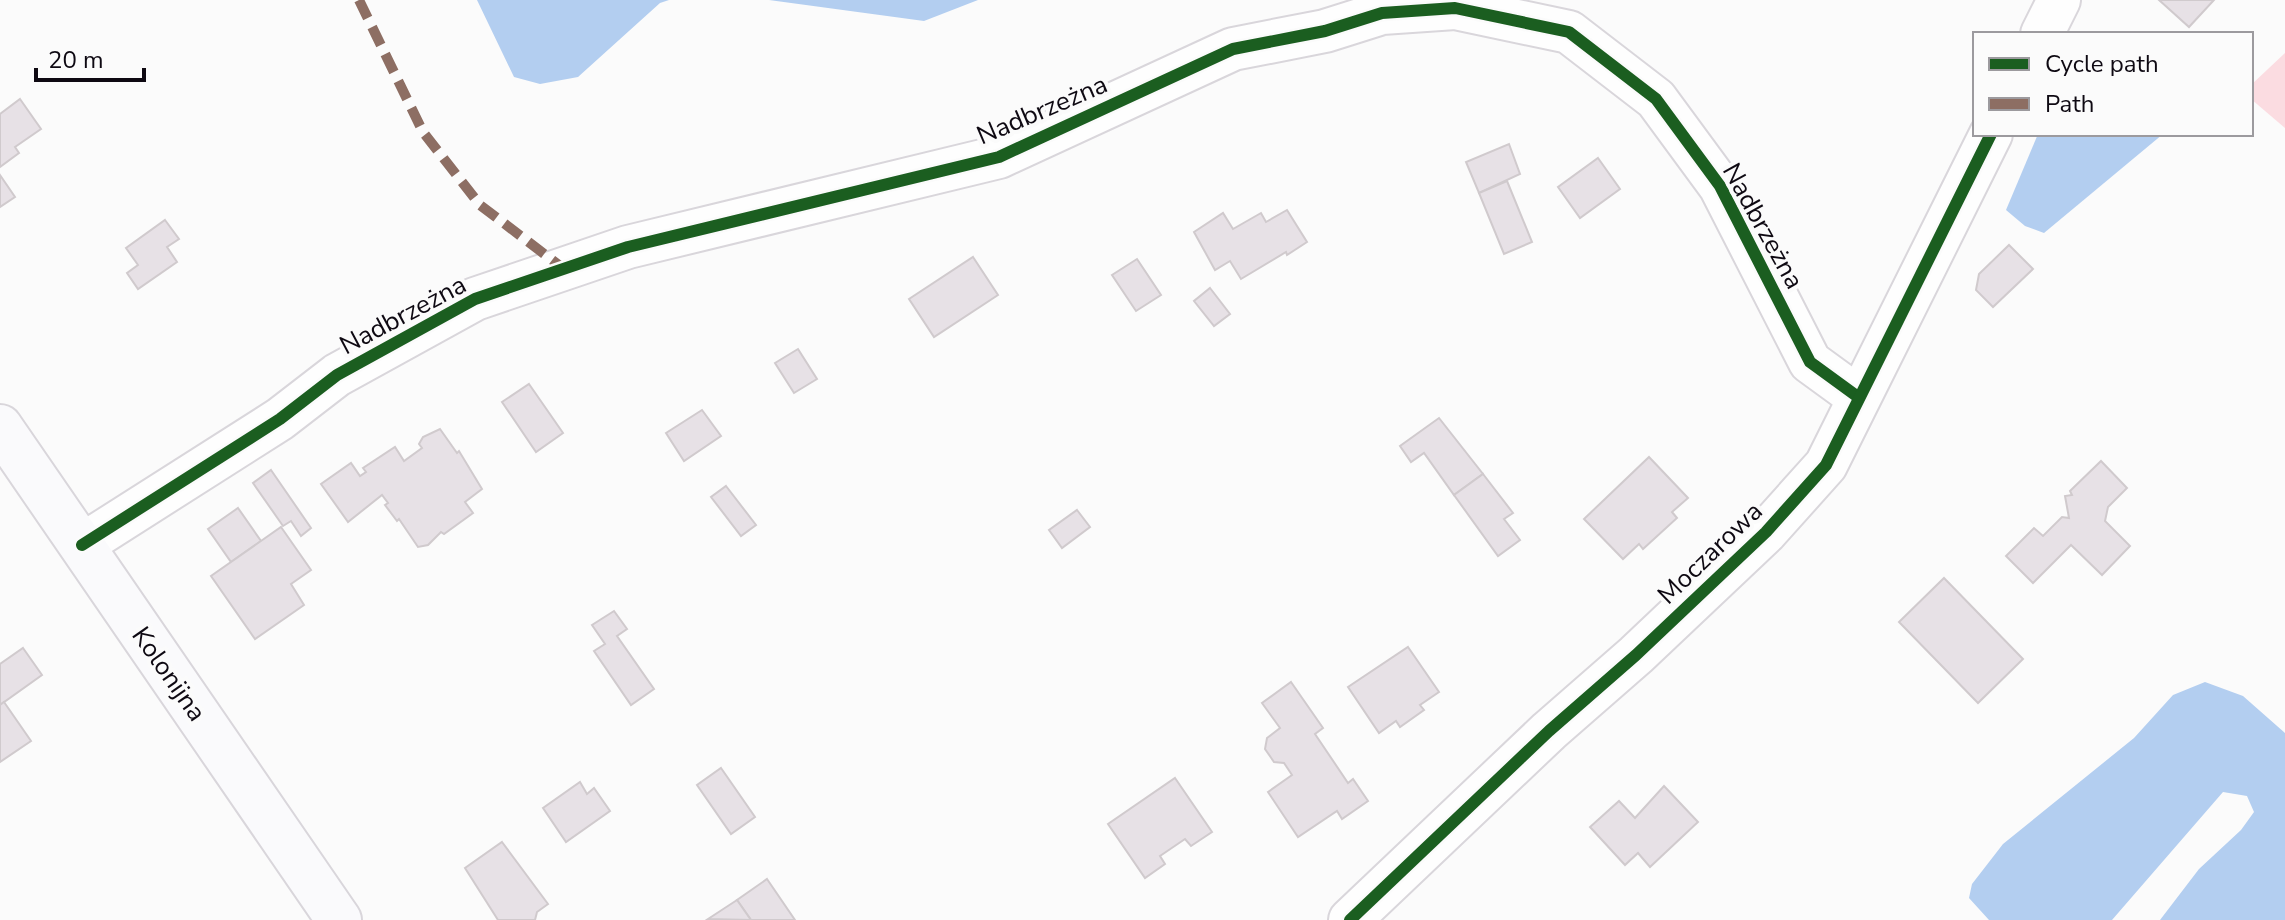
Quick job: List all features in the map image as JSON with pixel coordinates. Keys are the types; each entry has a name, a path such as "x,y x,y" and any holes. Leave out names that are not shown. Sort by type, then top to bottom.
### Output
{"street":[{"path":"2043,32 2059,0"},
{"name":"Nadbrzeżna","path":"82,545 280,419 337,375 475,299 628,247 999,157 1233,49 1325,31 1382,13 1455,8 1569,32 1656,99 1720,186 1810,362 1858,397"},
{"name":"Moczarowa","path":"1350,920 1549,731 1636,655 1766,532 1826,465 1990,136"},
{"name":"Kolonijna","path":"0,427 339,920"}],"shaded area":[{"path":"2285,53 2285,128 2253,101 2253,83"}],"water":[{"path":"477,0 669,0 660,3 578,77 540,84 514,77"},
{"path":"769,0 978,0 924,21"},
{"path":"2037,136 2161,136 2044,233 2025,226 2006,210"},
{"path":"2205,682 2243,696 2285,733 2285,920 2160,920 2199,869 2241,830 2254,812 2247,796 2223,792 2112,920 1989,920 1969,898 1972,884 2003,844 2134,738 2173,695"}],"building":[{"path":"2159,0 2214,0 2189,27"},
{"path":"20,99 41,129 15,147 19,153 0,167 0,114"},
{"path":"1509,144 1520,174 1479,193 1466,162"},
{"path":"1598,158 1620,189 1580,218 1558,187"},
{"path":"0,175 15,197 0,207"},
{"path":"1507,181 1532,242 1504,254 1479,193"},
{"path":"1287,210 1307,242 1241,279 1230,261 1215,270 1194,232 1223,213 1233,229 1261,213 1266,222"},
{"path":"165,220 179,239 167,247 177,262 138,289 127,273 138,265 126,248"},
{"path":"2009,245 2033,269 1993,307 1976,290 1979,274"},
{"path":"973,257 998,295 934,337 909,299"},
{"path":"1137,259 1161,295 1136,311 1112,275"},
{"path":"1210,288 1230,314 1214,326 1194,301"},
{"path":"798,349 817,379 794,393 775,363"},
{"path":"529,384 563,433 536,452 502,402"},
{"path":"702,410 721,436 684,461 666,433"},
{"path":"1439,418 1483,474 1454,495 1424,453 1411,462 1400,446"},
{"path":"440,429 457,453 459,451 482,489 465,502 473,513 444,534 441,532 428,545 418,547 385,505 388,503 382,495 348,522 321,484 351,463 360,476 366,472 363,468 395,447 404,461 422,448 419,444 423,437"},
{"path":"1649,457 1688,498 1672,512 1677,518 1643,549 1639,544 1623,559 1584,519"},
{"path":"2101,461 2127,488 2108,507 2105,521 2130,546 2102,575 2071,545 2033,583 2006,556 2034,528 2043,536 2062,517 2069,518 2065,496 2072,495 2070,491"},
{"path":"271,470 311,528 301,536 291,521 283,526 253,483"},
{"path":"1483,474 1513,513 1504,519 1520,540 1498,556 1454,495"},
{"path":"726,486 756,525 741,536 711,497"},
{"path":"238,508 261,541 231,562 208,529"},
{"path":"1077,510 1090,527 1062,548 1049,530"},
{"path":"281,527 311,570 291,584 304,605 255,639 211,576"},
{"path":"1944,578 2023,659 1978,703 1899,622"},
{"path":"614,611 627,629 617,636 654,689 631,705 594,651 605,644 592,625"},
{"path":"1408,647 1439,692 1420,705 1424,710 1400,727 1396,721 1379,733 1348,687"},
{"path":"23,648 42,675 0,705 0,664"},
{"path":"1291,682 1323,728 1315,734 1348,783 1353,779 1368,801 1342,819 1337,811 1298,837 1268,792 1292,775 1284,763 1274,762 1265,749 1267,738 1280,728 1262,703"},
{"path":"4,702 31,741 0,762 0,705"},
{"path":"721,768 755,817 731,834 697,785"},
{"path":"1175,778 1212,832 1191,846 1185,839 1160,856 1165,864 1145,878 1108,824"},
{"path":"580,782 587,794 594,788 610,811 566,842 543,808"},
{"path":"1664,786 1698,822 1650,867 1638,853 1625,865 1590,827 1619,801 1635,818"},
{"path":"502,842 548,904 537,912 535,920 498,920 465,868"},
{"path":"767,879 795,920 751,920 737,900"},
{"path":"737,900 751,920 708,919"}],"marked path":[{"path":"359,0 423,132 480,205 564,269"}],"cycle path":[{"path":"82,545 280,419 337,375 475,299 628,247 999,157 1233,49 1325,31 1382,13 1455,8 1569,32 1656,99 1720,186 1810,362 1858,397"},
{"path":"1350,920 1549,731 1636,655 1766,532 1826,465 1990,136"}]}
